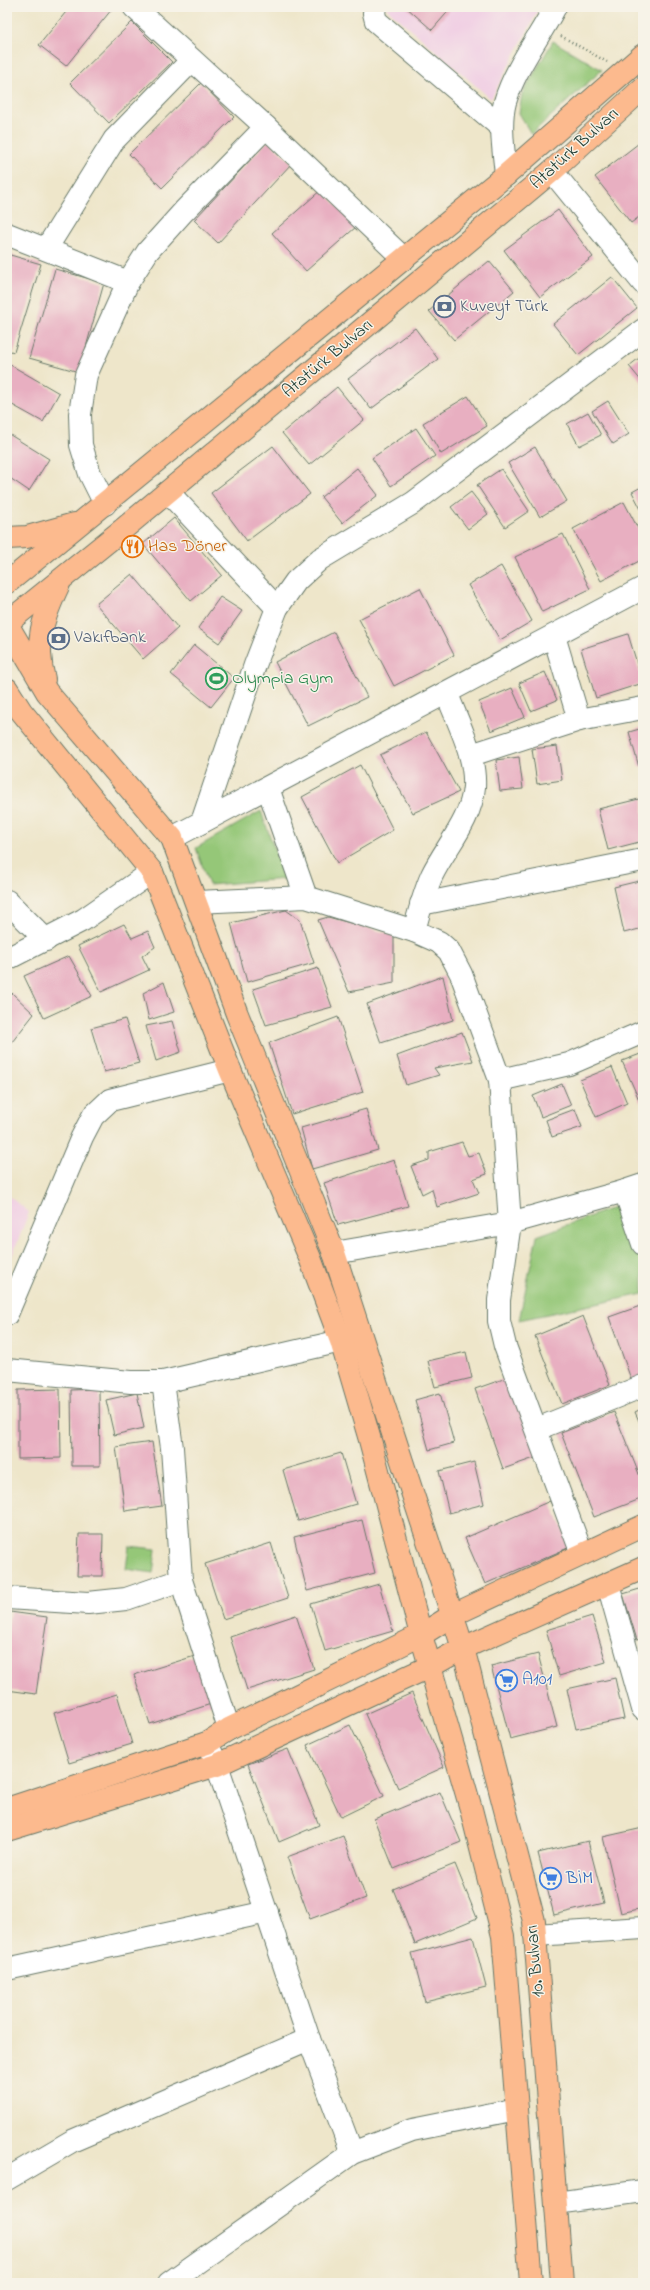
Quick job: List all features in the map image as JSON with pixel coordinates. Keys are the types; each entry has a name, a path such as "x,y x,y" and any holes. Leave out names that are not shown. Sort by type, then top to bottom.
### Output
{"main road":[{"name":"Atatürk Bulvarı","path":"7,583 506,175 643,55"},
{"name":"Atatürk Bulvarı","path":"7,623 168,492 552,171 643,88"},
{"path":"7,538 27,537 81,522"},
{"path":"47,692 40,665 39,639 44,616 62,578"},
{"name":"10. Bulvarı","path":"7,623 47,692 172,838 197,902 237,1014 334,1253 463,1648 534,1921 562,2283"},
{"name":"10. Bulvarı","path":"7,689 14,706 152,872 230,1070 310,1258 341,1342 370,1440 421,1635 471,1810 504,1936 530,2282"},
{"path":"7,1809 207,1743 229,1729 421,1635 453,1615 643,1526"},
{"path":"7,1830 217,1765 431,1666 463,1648 643,1568"}],"street":[{"path":"134,7 266,127 404,259"},
{"path":"375,7 374,13 376,21 502,128"},
{"path":"506,175 502,128 505,103 512,83 555,7"},
{"path":"46,249 114,140 192,60"},
{"path":"105,504 90,474 81,445 80,414 86,375 128,282 148,251 266,127"},
{"path":"552,171 643,283"},
{"path":"7,234 128,282"},
{"path":"202,822 255,665 277,608 296,581 320,559 413,503 643,330"},
{"path":"168,492 277,608"},
{"path":"172,838 447,694 643,588"},
{"path":"554,636 579,720"},
{"path":"414,931 421,904 432,875 469,813 474,787 471,755 447,694"},
{"path":"471,755 579,720 643,708"},
{"path":"268,788 306,897"},
{"path":"421,904 643,860"},
{"path":"7,959 83,920 152,872"},
{"path":"197,902 306,897 414,931 439,942 449,951 461,974 500,1080 510,1223 499,1300 499,1321 505,1346 582,1554"},
{"path":"7,901 46,940"},
{"path":"500,1080 569,1064 643,1032"},
{"path":"7,1314 82,1137 93,1116 110,1100 230,1070"},
{"path":"334,1253 510,1223 634,1188 643,1244"},
{"path":"7,1370 131,1382 163,1382 341,1342"},
{"path":"163,1382 172,1448 180,1580 229,1729"},
{"path":"537,1429 643,1386"},
{"path":"7,1598 88,1602 126,1599 180,1580"},
{"path":"608,1584 643,1709"},
{"path":"207,1743 217,1765 309,2039 352,2153"},
{"path":"7,1969 267,1912"},
{"path":"535,1935 643,1928"},
{"path":"7,2179 72,2141 309,2039"},
{"path":"169,2283 352,2153 412,2130 517,2109"},
{"path":"556,2203 643,2192"}],"path":[{"path":"545,27 624,72"}],"shaded area":[{"path":"385,7 540,7 491,99"},
{"path":"7,1195 29,1212 7,1269"}],"green space":[{"path":"553,41 602,70 531,134 519,113 522,94"},
{"path":"261,811 285,879 209,885 196,848"},
{"path":"623,1204 643,1265 643,1294 519,1320 537,1236"},
{"path":"129,1546 156,1549 153,1573 126,1569"}],"building":[{"path":"70,7 109,7 112,9 66,66 39,45"},
{"path":"406,7 452,7 432,30"},
{"path":"132,22 172,62 109,123 70,83"},
{"path":"201,83 234,117 162,188 129,154"},
{"path":"643,140 643,214 631,223 595,177"},
{"path":"268,141 292,163 218,243 194,220"},
{"path":"322,189 356,227 306,271 272,233"},
{"path":"558,210 593,257 540,297 504,250"},
{"path":"7,254 41,264 14,352 7,350"},
{"path":"489,261 514,291 454,340 429,311"},
{"path":"55,269 104,283 79,372 29,358"},
{"path":"612,277 637,308 578,355 553,324"},
{"path":"415,328 438,359 371,409 348,379"},
{"path":"643,355 643,383 629,366"},
{"path":"7,363 59,393 43,422 7,402"},
{"path":"337,387 364,420 309,465 282,433"},
{"path":"468,396 487,426 441,454 423,423"},
{"path":"608,401 629,434 613,444 592,411"},
{"path":"588,412 601,435 579,446 567,424"},
{"path":"416,428 435,456 391,486 372,458"},
{"path":"7,433 49,459 29,491 7,476"},
{"path":"273,446 310,494 247,541 211,493"},
{"path":"535,447 567,501 540,517 508,463"},
{"path":"357,468 378,495 342,523 321,497"},
{"path":"501,469 529,511 505,527 477,485"},
{"path":"643,486 643,513 632,492"},
{"path":"471,492 488,514 468,529 451,507"},
{"path":"624,502 643,538 643,559 601,581 573,529"},
{"path":"174,518 222,575 191,601 143,544"},
{"path":"563,534 590,589 542,612 515,557"},
{"path":"501,566 532,621 500,640 468,585"},
{"path":"132,574 178,628 143,659 96,604"},
{"path":"420,588 454,655 394,686 359,619"},
{"path":"220,597 242,611 219,643 198,628"},
{"path":"334,632 367,697 308,726 275,662"},
{"path":"628,634 643,683 596,698 581,649"},
{"path":"194,645 234,678 211,707 171,674"},
{"path":"545,672 557,700 531,711 519,683"},
{"path":"512,688 525,717 491,731 479,702"},
{"path":"643,728 643,766 639,767 629,732"},
{"path":"426,732 459,792 413,813 380,755"},
{"path":"557,746 562,780 537,784 532,749"},
{"path":"519,757 523,789 500,791 496,760"},
{"path":"360,765 393,830 337,863 302,797"},
{"path":"643,798 643,841 608,850 598,809"},
{"path":"643,880 643,928 624,933 614,887"},
{"path":"286,910 300,920 314,963 247,982 231,923"},
{"path":"328,917 394,935 394,983 349,992 318,920"},
{"path":"124,924 132,938 148,931 155,947 142,956 149,970 101,992 78,946"},
{"path":"69,956 92,996 44,1018 24,976"},
{"path":"318,968 332,1007 266,1025 253,989"},
{"path":"443,976 453,1020 381,1043 367,1004"},
{"path":"164,982 174,1012 149,1020 143,993"},
{"path":"12,993 34,1014 12,1042 7,1034 7,998"},
{"path":"338,1017 363,1092 292,1114 269,1043"},
{"path":"125,1019 139,1063 104,1072 91,1028"},
{"path":"172,1021 181,1052 156,1061 146,1026"},
{"path":"462,1032 473,1061 434,1068 439,1075 406,1085 397,1056"},
{"path":"643,1053 643,1101 640,1102 622,1061"},
{"path":"612,1067 627,1103 596,1117 580,1080"},
{"path":"562,1084 571,1105 541,1117 533,1096"},
{"path":"366,1109 378,1150 312,1169 301,1128"},
{"path":"575,1109 582,1127 552,1137 546,1120"},
{"path":"462,1142 468,1156 479,1153 487,1174 473,1179 479,1193 437,1207 432,1189 422,1194 411,1166 429,1160 429,1152"},
{"path":"394,1160 408,1206 338,1225 324,1183"},
{"path":"643,1305 643,1378 632,1382 609,1317"},
{"path":"583,1316 610,1385 562,1404 535,1336"},
{"path":"466,1352 472,1378 435,1387 428,1361"},
{"path":"512,1376 540,1456 503,1469 475,1389"},
{"path":"7,1389 10,1389 8,1431 7,1431"},
{"path":"60,1389 61,1458 18,1459 18,1390"},
{"path":"99,1389 100,1466 72,1466 71,1390"},
{"path":"137,1393 144,1428 114,1435 106,1400"},
{"path":"440,1393 454,1443 429,1450 415,1400"},
{"path":"643,1408 643,1430 635,1412"},
{"path":"614,1412 643,1484 643,1498 594,1517 561,1433"},
{"path":"152,1442 162,1506 125,1511 116,1447"},
{"path":"341,1453 356,1504 298,1521 283,1470"},
{"path":"474,1462 484,1504 449,1513 439,1471"},
{"path":"550,1501 570,1547 485,1584 465,1538"},
{"path":"362,1520 375,1573 307,1591 294,1537"},
{"path":"79,1534 103,1534 102,1576 77,1576"},
{"path":"271,1543 288,1598 223,1619 205,1564"},
{"path":"379,1584 393,1631 325,1651 311,1604"},
{"path":"643,1588 643,1638 637,1640 623,1594"},
{"path":"10,1612 47,1617 36,1694 7,1690 7,1634"},
{"path":"296,1615 314,1669 247,1690 230,1637"},
{"path":"592,1616 606,1662 559,1676 546,1630"},
{"path":"538,1654 557,1727 510,1739 491,1666"},
{"path":"198,1655 214,1703 150,1724 134,1675"},
{"path":"615,1678 624,1719 576,1729 567,1689"},
{"path":"412,1693 444,1767 398,1788 365,1714"},
{"path":"117,1694 132,1744 69,1763 54,1713"},
{"path":"350,1725 384,1796 341,1817 307,1745"},
{"path":"288,1749 319,1825 279,1842 248,1764"},
{"path":"440,1792 461,1842 394,1869 374,1819"},
{"path":"643,1828 643,1908 621,1913 603,1837"},
{"path":"343,1836 366,1898 310,1919 287,1857"},
{"path":"588,1841 604,1903 554,1915 538,1853"},
{"path":"455,1864 477,1918 415,1944 393,1889"},
{"path":"473,1937 486,1987 425,2002 412,1953"}],"place":[{"name":"Kuveyt Türk","path":"444,307"},
{"name":"Has Döner","path":"133,547"},
{"name":"Vakıfbank","path":"59,638"},
{"name":"Olympia Gym","path":"216,679"},
{"name":"A101","path":"507,1680"},
{"name":"BİM","path":"551,1879"}]}
